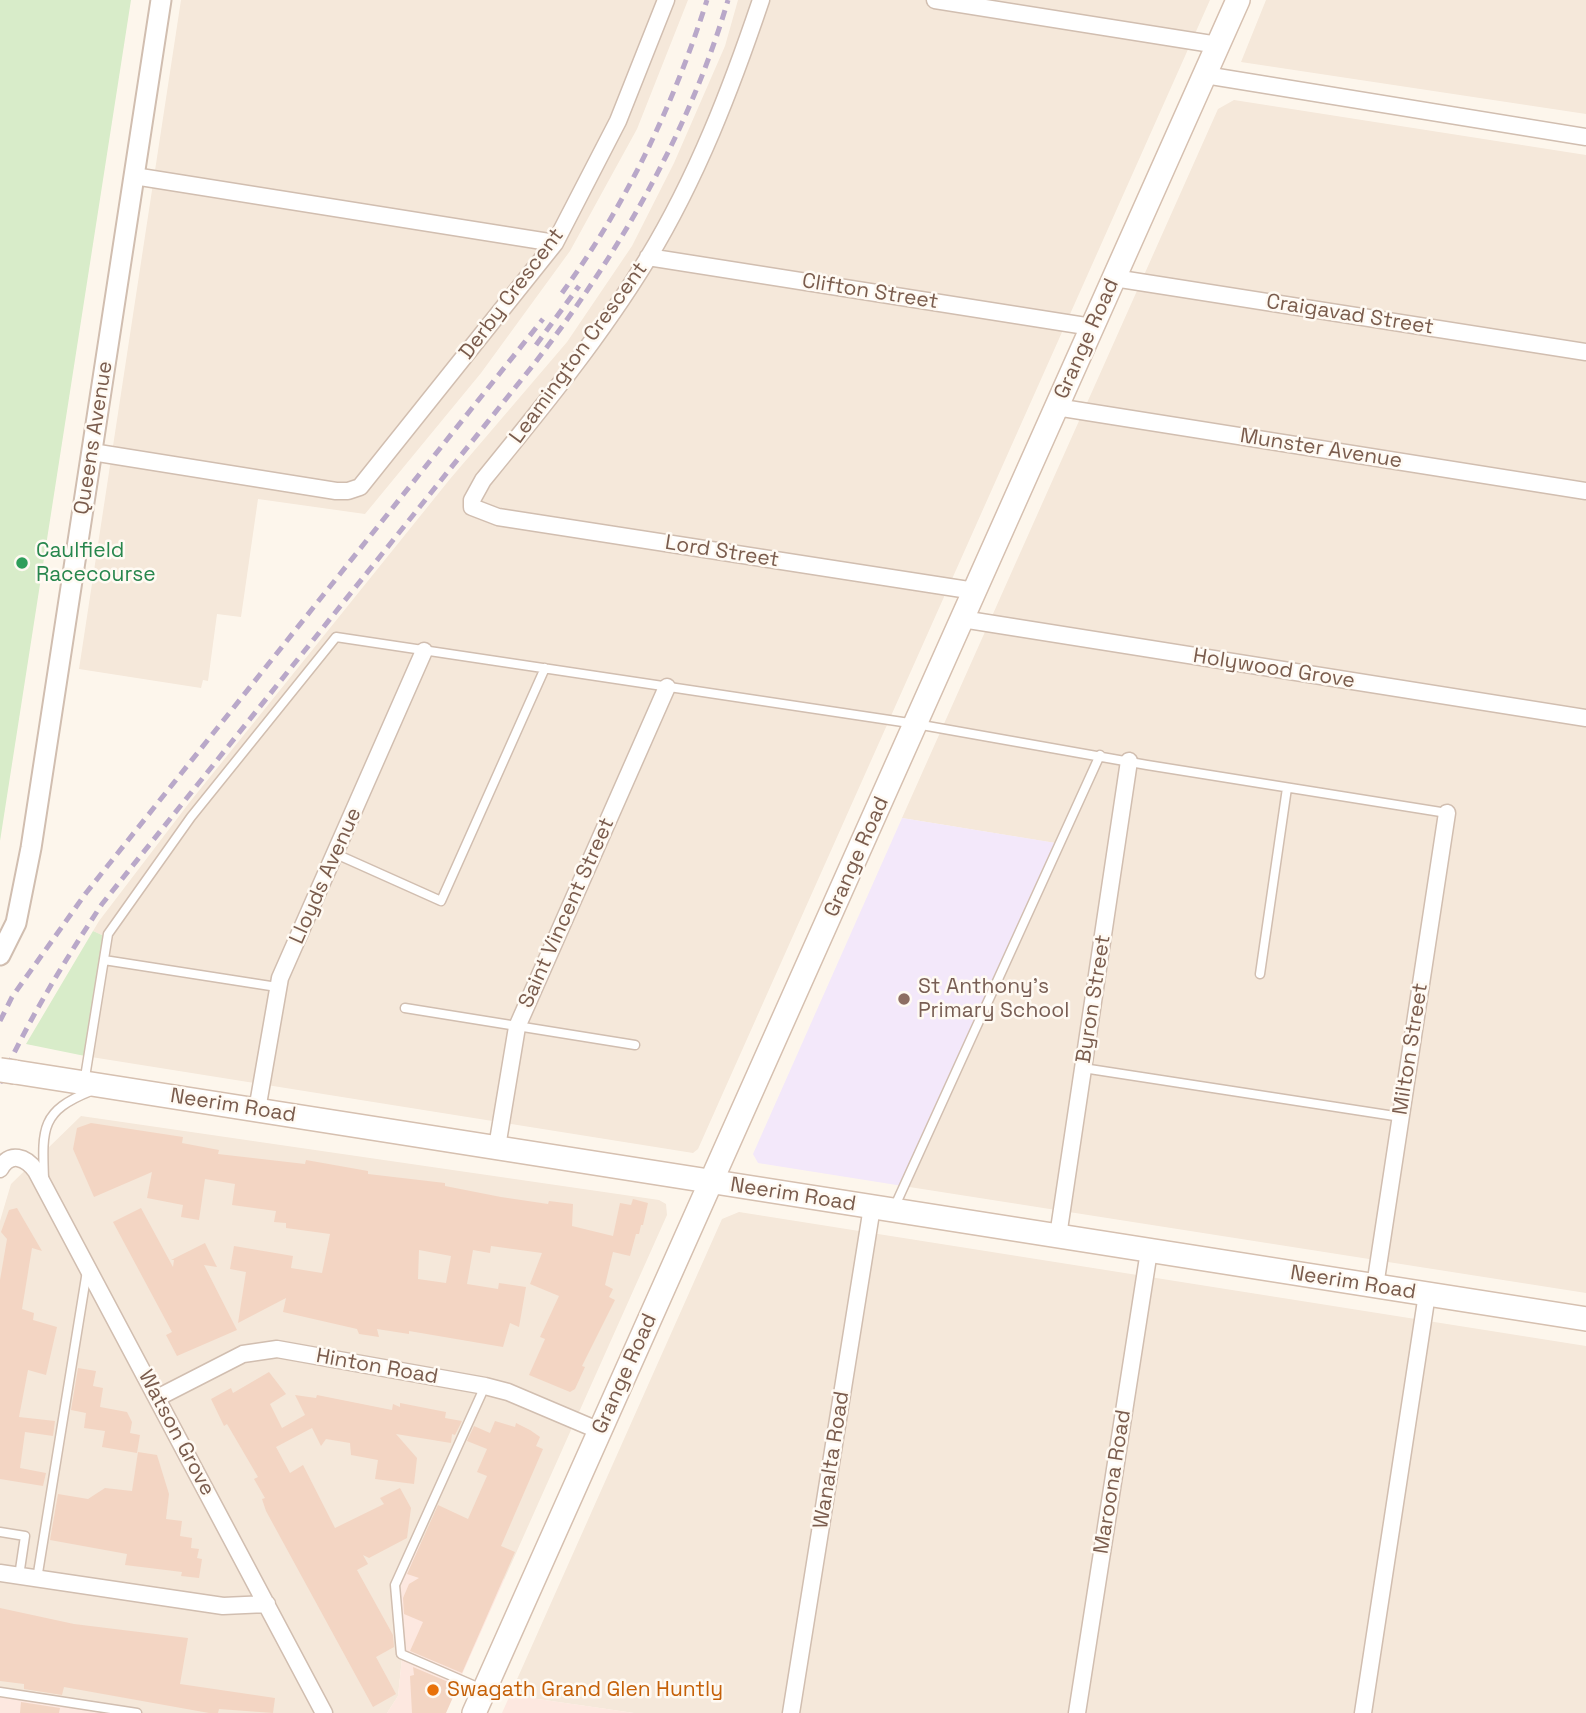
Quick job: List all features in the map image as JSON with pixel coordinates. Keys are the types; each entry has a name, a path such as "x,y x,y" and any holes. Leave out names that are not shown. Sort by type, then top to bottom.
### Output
{"main road":[{"name":"Grange Road","path":"474,1713 1238,0"},
{"name":"Neerim Road","path":"8,1071 95,1078 257,1110 1586,1319"}],"street":[{"name":"Queens Avenue","path":"0,955 16,923 23,891 161,0"},
{"name":"Derby Crescent","path":"92,452 336,491 356,489 381,462 555,243 618,121 666,0"},
{"name":"Leamington Crescent","path":"472,507 472,500 483,480 591,342 648,257 682,196 719,116 761,0"},
{"path":"935,0 1218,46"},
{"path":"1205,75 1586,137"},
{"path":"134,176 555,243"},
{"name":"Clifton Street","path":"648,257 1092,327"},
{"name":"Craigavad Street","path":"1114,278 1586,352"},
{"name":"Munster Avenue","path":"1056,407 1586,491"},
{"name":"Lord Street","path":"472,507 498,517 975,591"},
{"name":"Holywood Grove","path":"962,620 1586,718"},
{"name":"Lloyds Avenue","path":"257,1110 276,987 424,651"},
{"name":"Saint Vincent Street","path":"497,1147 517,1027 667,687"},
{"name":"Byron Street","path":"1058,1236 1129,761"},
{"name":"Milton Street","path":"1375,1286 1447,813"},
{"name":"Watson Grove","path":"0,1169 8,1159 22,1158 32,1165 324,1713"},
{"name":"Wanalta Road","path":"791,1713 882,1209"},
{"name":"Maroona Road","path":"1077,1713 1149,1251"},
{"path":"1363,1713 1427,1294"},
{"name":"Hinton Road","path":"157,1398 243,1354 277,1349 485,1386 508,1392 600,1432"},
{"path":"0,1573 223,1606 267,1604"}],"lane":[{"path":"44,1186 43,1139 52,1114 95,1078 108,934 183,828 336,637 916,724 1447,813"},
{"path":"336,854 441,901 545,668"},
{"path":"882,1209 1100,755"},
{"path":"1261,974 1287,788"},
{"path":"104,960 276,987"},
{"path":"405,1008 635,1045"},
{"path":"1083,1068 1401,1117"},
{"path":"37,1579 88,1268"},
{"path":"484,1690 401,1654 395,1585 485,1386"},
{"path":"0,1532 25,1535 19,1576"},
{"path":"0,1692 138,1713"}],"shaded area":[{"path":"181,0 688,0 637,129 570,251 481,373 365,514 258,499 241,617 217,614 208,681 203,680 201,688 79,669"},
{"path":"738,0 1210,0 698,1149 693,1153 85,1056 104,936 93,931 99,921 189,803 450,479 567,342 632,246 674,163 725,46"},
{"path":"1266,0 1586,0 1586,114 1241,62"},
{"path":"1234,100 1586,155 1586,1293 903,1186 1055,843 902,818 1218,109"},
{"name":"St Anthony's Primary School","path":"902,818 1056,843 903,1186 758,1163 753,1154"},
{"path":"81,1116 659,1200 666,1204 667,1215 504,1580 419,1543 395,1585 402,1658 398,1696 387,1713 106,1713 0,1697 0,1221 11,1184"},
{"path":"739,1212 1586,1346 1586,1713 634,1713 510,1695 722,1219"},
{"path":"419,1543 504,1580 445,1713 387,1713 398,1696 402,1658 395,1585"},
{"path":"510,1695 634,1713 502,1713"},
{"path":"0,1697 106,1713 0,1713"}],"green space":[{"name":"Caulfield Racecourse","path":"0,0 131,0 0,841"},
{"path":"93,931 104,936 85,1056 26,1044"}],"building":[{"path":"91,1123 183,1137 182,1143 219,1150 218,1154 305,1164 306,1160 368,1171 368,1174 445,1183 445,1186 501,1197 548,1204 549,1201 573,1204 572,1226 613,1236 620,1203 631,1205 633,1199 648,1203 643,1225 639,1234 636,1234 630,1256 613,1252 605,1285 613,1289 609,1297 615,1300 582,1366 585,1367 575,1389 570,1392 529,1375 545,1339 540,1337 559,1296 530,1284 542,1253 491,1246 490,1253 473,1250 467,1284 498,1289 499,1283 526,1287 519,1327 510,1323 503,1347 409,1331 409,1334 377,1329 379,1337 359,1334 357,1329 283,1312 286,1298 238,1323 246,1272 230,1269 234,1246 293,1256 291,1268 322,1273 330,1234 286,1228 286,1223 274,1222 276,1211 232,1205 235,1184 205,1179 199,1220 181,1217 183,1205 147,1198 152,1172 94,1197 73,1149 77,1128","holes":["419,1250 451,1256 446,1283 418,1279"]},
{"path":"17,1208 42,1251 32,1248 22,1309 34,1313 33,1320 57,1327 46,1375 28,1370 19,1417 55,1421 53,1436 25,1432 20,1468 46,1473 43,1486 0,1479 0,1280 7,1239 1,1232 9,1210"},
{"path":"141,1208 173,1267 174,1260 171,1260 205,1243 217,1267 204,1265 237,1330 177,1356 166,1335 172,1332 113,1222"},
{"path":"78,1368 96,1371 93,1386 103,1388 100,1407 127,1412 132,1422 130,1433 140,1435 137,1453 102,1447 105,1431 84,1428 86,1413 71,1410"},
{"path":"269,1372 286,1394 270,1404 282,1428 305,1415 295,1395 316,1398 317,1395 392,1410 393,1404 400,1407 400,1403 446,1412 445,1418 462,1421 455,1435 452,1434 451,1443 396,1434 417,1458 414,1484 375,1479 378,1460 351,1455 350,1443 326,1439 321,1446 312,1428 276,1447 290,1473 303,1465 335,1528 384,1504 380,1498 400,1488 411,1508 407,1538 369,1558 363,1555 368,1564 357,1570 393,1635 394,1647 376,1657 396,1694 373,1707 266,1511 262,1499 265,1498 254,1479 258,1477 227,1424 224,1426 211,1399 231,1388 233,1393"},
{"path":"495,1421 515,1427 516,1423 530,1430 540,1437 536,1446 543,1449 501,1546 515,1552 462,1673 410,1651 423,1622 404,1614 403,1598 409,1584 419,1578 407,1574 438,1505 468,1519 487,1476 477,1472 487,1449 467,1441 474,1426 490,1433"},
{"path":"138,1452 157,1455 169,1494 166,1519 182,1521 180,1536 192,1538 191,1548 199,1549 197,1558 202,1559 199,1578 181,1576 182,1572 125,1565 127,1554 50,1540 58,1494 88,1499 105,1488 132,1491"},
{"path":"0,1608 74,1624 188,1638 180,1684 275,1698 273,1713 219,1709 218,1713 209,1713 64,1687 62,1695 24,1689 24,1684 0,1681"},
{"path":"413,1667 458,1686 446,1713 412,1713 410,1676 414,1675"},
{"path":"21,1702 60,1708 59,1713 20,1713"}],"railway":[{"path":"562,293 607,225 646,152 679,77 707,0"},
{"path":"0,1083 47,992 102,904 534,364 594,280 622,236 672,145 712,49 728,0"},
{"path":"536,345 579,286"},
{"path":"0,1021 12,997 86,893 543,319"}],"place":[{"name":"Caulfield Racecourse","path":"22,563"},
{"name":"St Anthony's Primary School","path":"904,999"},
{"name":"Swagath Grand Glen Huntly","path":"433,1690"}]}
